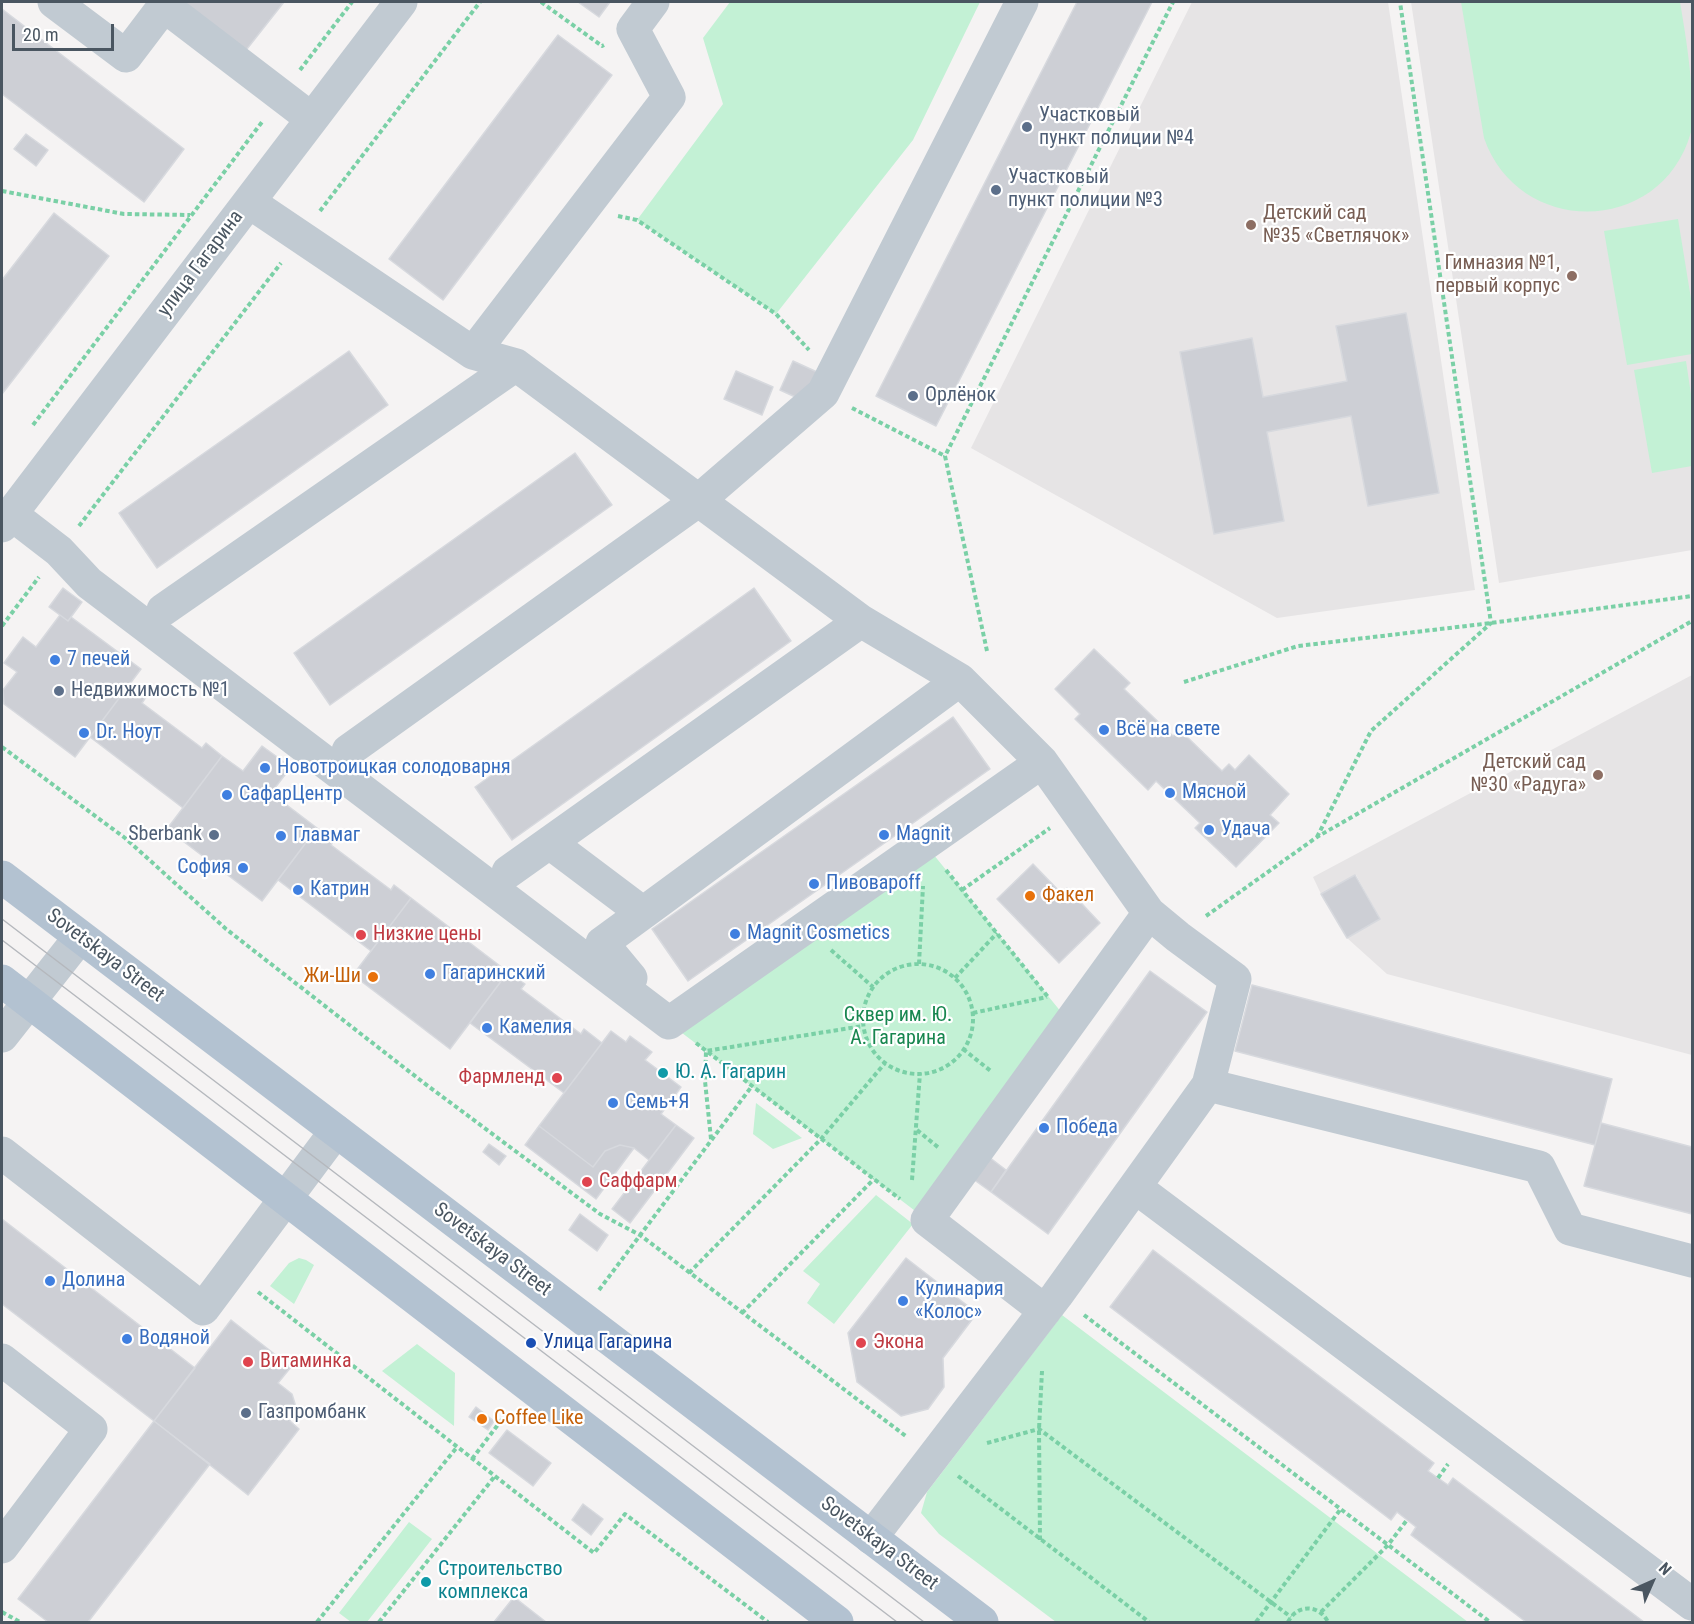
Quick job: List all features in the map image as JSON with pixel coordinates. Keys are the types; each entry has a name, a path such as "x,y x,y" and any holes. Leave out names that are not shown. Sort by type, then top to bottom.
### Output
{"main road":[{"name":"Sovetskaya Street","path":"2,877 982,1623"},
{"path":"2,981 837,1623"}],"street":[{"path":"54,2 126,56 166,4 312,119"},
{"name":"улица Гагарина","path":"6,520 401,2"},
{"path":"473,353 669,97 633,29 653,2"},
{"path":"348,751 699,500 828,383 1022,2"},
{"path":"249,202 473,353 516,365 861,621 960,680 1042,762 1149,913 1235,979 1208,1085 1051,1303 871,1538"},
{"path":"163,610 516,365"},
{"path":"6,520 59,551 89,583 669,1023"},
{"path":"508,872 861,621"},
{"path":"669,1023 602,943 960,680"},
{"path":"669,1023 1042,762"},
{"path":"550,843 643,913"},
{"path":"1051,1303 919,1213 1070,1023 1149,913"},
{"path":"2,1036 80,937"},
{"path":"1208,1085 1539,1167 1570,1229 1692,1260"},
{"path":"2,1153 203,1309 336,1131"},
{"path":"1135,1187 1692,1604"},
{"path":"2,1360 91,1429 2,1547"}],"path":[{"path":"30,429 352,2"},
{"path":"2,626 480,2"},
{"path":"542,2 602,46 633,29"},
{"path":"987,651 945,456 1173,2"},
{"path":"1400,2 1491,623"},
{"path":"2,191 124,214 191,214"},
{"path":"584,209 637,220 776,314 828,383 945,456"},
{"path":"1184,682 1298,646 1692,596"},
{"path":"1178,937 1317,837 1692,621"},
{"path":"1317,837 1371,731 1491,623"},
{"path":"2,747 125,838 226,929 415,1076 600,1214 640,1236 742,1312 1149,1623"},
{"path":"962,890 1076,810"},
{"path":"925,844 1070,1023"},
{"path":"919,964 925,844"},
{"path":"805,928 873,987"},
{"path":"955,978 997,933"},
{"path":"910,964 926,964 942,969 955,978 966,991 972,1007 973,1023 969,1040 960,1055 947,1065 932,1072 898,1070 885,1063 873,1050 863,1026 864,1004 881,977 894,969 910,964"},
{"path":"972,1013 1048,996"},
{"path":"669,1023 919,1213"},
{"path":"706,1051 863,1026"},
{"path":"706,1051 705,1081 711,1140"},
{"path":"689,1273 821,1139 885,1063"},
{"path":"919,1213 920,1073"},
{"path":"598,1290 752,1086"},
{"path":"742,1312 874,1179"},
{"path":"231,1272 594,1553 625,1514 768,1623"},
{"path":"1051,1303 1340,1510 1490,1623"},
{"path":"1040,1540 1039,1429 1042,1370"},
{"path":"472,1459 503,1418"},
{"path":"1039,1429 1291,1617"},
{"path":"317,1623 457,1447"},
{"path":"380,1623 495,1476"},
{"path":"1256,1623 1340,1510"},
{"path":"1321,1612 1388,1545 1407,1520"},
{"path":"1288,1623 1291,1617 1302,1609 1315,1609 1321,1612 1328,1623"},
{"path":"2,1612 20,1623"}],"shaded area":[{"name":"Детский сад №35 «Светлячок»","path":"1192,2 1388,2 1475,590 1277,618 971,448"},
{"name":"Гимназия №1, первый корпус","path":"1411,2 1692,2 1692,550 1499,583"},
{"name":"Детский сад №30 «Радуга»","path":"1692,675 1692,1055 1387,974 1347,938 1380,919 1356,875 1321,894 1313,877"}],"green space":[{"path":"730,2 980,2 913,140 776,314 637,220 723,104 703,38"},
{"path":"1461,2 1680,2 1690,69 1692,124 1691,132 1675,166 1651,191 1622,206 1590,212 1557,207 1527,194 1502,171 1484,138"},
{"path":"1678,219 1692,305 1692,354 1627,365 1604,231"},
{"path":"1686,361 1692,401 1692,466 1652,473 1634,370"},
{"name":"Сквер им. Ю. А. Гагарина","path":"925,844 1070,1023 927,1220 669,1023"},
{"path":"756,1103 802,1138 773,1149 753,1134"},
{"path":"876,1195 913,1224 834,1324 807,1303 820,1284 803,1271"},
{"path":"299,1258 314,1265 294,1304 270,1286 289,1263"},
{"path":"1062,1315 1468,1622 1056,1622 939,1534 921,1513 927,1492"},
{"path":"417,1344 455,1373 454,1426 382,1371"},
{"path":"409,1522 432,1539 367,1622 351,1622 339,1613"}],"building":[{"path":"188,2 284,2 243,54 184,8"},
{"path":"578,2 610,2 599,17"},
{"path":"1077,2 1152,2 936,426 876,396"},
{"path":"2,9 184,149 144,202 2,94"},
{"path":"558,35 612,75 443,300 389,259"},
{"path":"26,134 48,150 36,166 14,149"},
{"path":"54,213 109,256 2,394 2,280"},
{"path":"1406,313 1439,493 1368,506 1351,416 1267,432 1284,521 1214,534 1180,352 1252,338 1263,397 1347,381 1336,326"},
{"path":"349,351 388,405 157,568 119,513"},
{"path":"793,361 817,372 804,401 780,390"},
{"path":"736,371 773,387 762,415 724,399"},
{"path":"575,453 612,505 330,705 294,653"},
{"path":"63,588 82,602 68,621 49,607"},
{"path":"754,588 791,641 512,840 475,787"},
{"path":"60,615 68,621 71,617 141,669 75,757 4,704 3,690 17,672 4,663 23,637 36,647"},
{"path":"1094,649 1130,683 1124,689 1173,736 1180,730 1222,771 1229,764 1235,770 1249,755 1289,794 1270,815 1279,823 1236,867 1195,828 1200,823 1156,781 1148,790 1075,719 1080,714 1055,689"},
{"path":"129,685 146,697 142,703 202,748 206,743 222,756 183,808 90,737"},
{"path":"953,717 990,769 688,981 652,929"},
{"path":"262,746 291,767 271,793 317,828 262,901 167,829 222,756 243,771"},
{"path":"317,828 334,840 331,845 391,890 394,885 411,898 371,951 278,880"},
{"path":"1033,864 1062,894 1067,888 1100,923 1059,963 997,899"},
{"path":"1355,875 1380,919 1347,938 1321,894"},
{"name":"Гагаринский","path":"411,898 508,972 450,1049 353,975"},
{"path":"1150,971 1207,1012 1048,1234 991,1192"},
{"path":"508,972 525,984 521,989 581,1034 584,1029 602,1043 564,1093 470,1023"},
{"path":"1252,985 1612,1079 1595,1145 1235,1051"},
{"name":"Семь+Я","path":"611,1031 626,1042 630,1036 652,1052 645,1060 681,1087 661,1114 676,1125 649,1160 634,1148 620,1145 605,1151 593,1167 539,1126"},
{"path":"1601,1123 1692,1147 1692,1214 1584,1186"},
{"path":"676,1125 694,1138 630,1223 612,1209"},
{"path":"539,1126 593,1167 605,1151 620,1145 634,1148 596,1199 525,1145"},
{"path":"489,1144 506,1156 499,1165 483,1152"},
{"path":"989,1157 1006,1170 991,1192 973,1179"},
{"path":"580,1214 608,1235 597,1251 569,1230"},
{"path":"2,1219 195,1368 154,1421 2,1304"},
{"path":"1153,1250 1434,1463 1428,1471 1448,1485 1453,1478 1644,1622 1526,1622 1411,1535 1416,1527 1397,1512 1391,1520 1110,1307"},
{"path":"906,1258 977,1313 943,1358 944,1387 928,1409 901,1416 857,1382 848,1333"},
{"path":"231,1320 291,1367 278,1383 292,1394 296,1407 290,1421 299,1429 248,1495 154,1421"},
{"name":"Coffee Like","path":"476,1407 494,1421 488,1430 469,1417"},
{"path":"154,1421 210,1464 88,1622 48,1622 18,1599"},
{"path":"507,1430 551,1463 533,1486 489,1453"},
{"path":"583,1504 603,1519 591,1535 572,1520"},
{"path":"514,1597 546,1622 494,1622"}],"tram line":[{"path":"2,919 924,1622"},
{"path":"2,940 897,1622"}],"place":[{"name":"Участковый пункт полиции №4","path":"1027,127"},
{"name":"Участковый пункт полиции №3","path":"996,190"},
{"name":"Детский сад №35 «Светлячок»","path":"1251,225"},
{"name":"Гимназия №1, первый корпус","path":"1572,276"},
{"name":"Орлёнок","path":"913,396"},
{"name":"7 печей","path":"55,660"},
{"name":"Недвижимость №1","path":"59,691"},
{"name":"Всё на свете","path":"1104,730"},
{"name":"Dr. Ноут","path":"84,733"},
{"name":"Новотроицкая солодоварня","path":"265,768"},
{"name":"Детский сад №30 «Радуга»","path":"1598,775"},
{"name":"Мясной","path":"1170,793"},
{"name":"СафарЦентр","path":"227,795"},
{"name":"Удача","path":"1209,830"},
{"name":"Sberbank","path":"214,835"},
{"name":"Magnit","path":"884,835"},
{"name":"Главмаг","path":"281,836"},
{"name":"София","path":"243,868"},
{"name":"Пивовароff","path":"814,884"},
{"name":"Катрин","path":"298,890"},
{"name":"Факел","path":"1030,896"},
{"name":"Magnit Cosmetics","path":"735,934"},
{"name":"Низкие цены","path":"361,935"},
{"name":"Гагаринский","path":"430,974"},
{"name":"Жи-Ши","path":"373,977"},
{"name":"Камелия","path":"487,1028"},
{"name":"Ю. А. Гагарин","path":"663,1073"},
{"name":"Фармленд","path":"557,1078"},
{"name":"Семь+Я","path":"613,1103"},
{"name":"Победа","path":"1044,1128"},
{"name":"Саффарм","path":"587,1182"},
{"name":"Долина","path":"50,1281"},
{"name":"Кулинария «Колос»","path":"903,1301"},
{"name":"Водяной","path":"127,1339"},
{"name":"Улица Гагарина","path":"531,1343"},
{"name":"Экона","path":"861,1343"},
{"name":"Витаминка","path":"248,1362"},
{"name":"Газпромбанк","path":"246,1413"},
{"name":"Coffee Like","path":"482,1419"},
{"name":"Строительство комплекса","path":"426,1582"}]}
